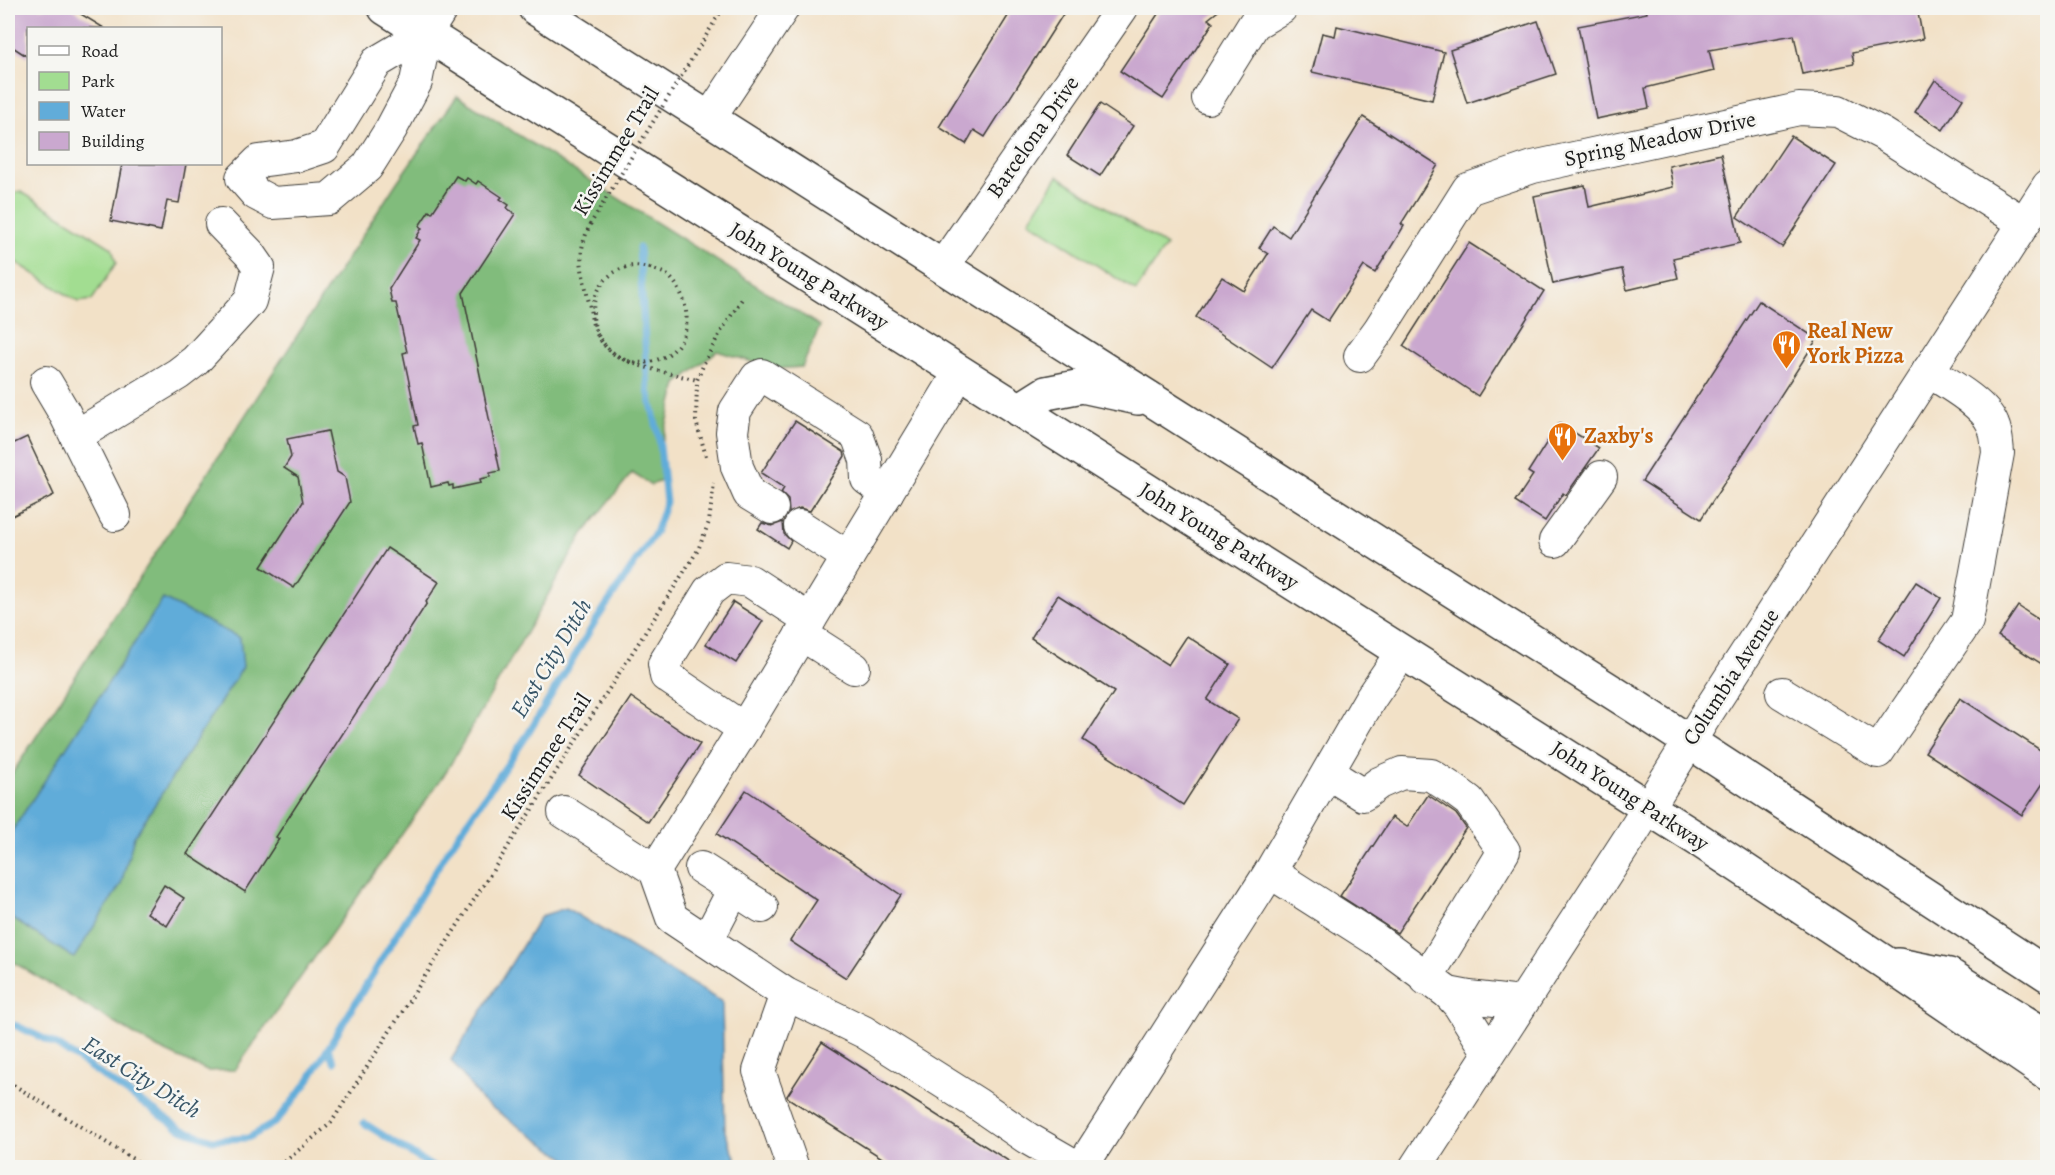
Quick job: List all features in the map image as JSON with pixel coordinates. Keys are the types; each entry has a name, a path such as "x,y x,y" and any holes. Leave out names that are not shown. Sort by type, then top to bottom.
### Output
{"highway":[{"name":"John Young Parkway","path":"385,8 434,20 960,372 1648,808 1884,962 2048,1074"},
{"path":"535,8 1158,401 2048,975"},
{"path":"1019,410 1046,393 1082,386 1158,401"},
{"path":"1884,962 1949,975 2048,1037"}],"street":[{"path":"709,119 783,8"},
{"name":"Barcelona Drive","path":"943,266 1122,8"},
{"path":"1208,98 1254,24 1281,8"},
{"path":"434,20 416,82 391,129 367,167 329,199 273,203 256,194 242,178 259,161 297,156 324,147 377,62 434,20"},
{"name":"Spring Meadow Drive","path":"1360,356 1379,330 1468,189 1533,167 1799,109 1838,111 1882,134 2024,223"},
{"name":"Columbia Avenue","path":"1414,1167 2048,186"},
{"path":"76,436 178,374 195,361 250,301 258,267 250,254 221,224"},
{"path":"1782,693 1878,752 1967,621 1998,453 1997,435 1992,422 1982,409 1928,371"},
{"path":"655,870 744,729 960,372"},
{"path":"772,508 749,494 737,467 732,432 735,411 757,376 762,375 858,435 866,460 867,479 886,493"},
{"path":"46,382 115,515"},
{"path":"1555,541 1601,477"},
{"path":"800,526 848,557"},
{"path":"744,729 666,676 664,664 709,591 726,578 750,581 854,668"},
{"path":"564,812 655,870 672,918 786,994 864,1032 1027,1138 1080,1167 1270,872 1370,699 1402,652"},
{"path":"1328,773 1363,795 1378,783 1402,773 1431,775 1468,801 1504,851 1437,986"},
{"path":"701,868 762,907"},
{"path":"1270,872 1375,939 1437,986 1459,1005 1489,1053"},
{"path":"707,941 734,889"},
{"path":"1437,986 1469,997 1521,1003"},
{"path":"786,994 759,1071 794,1167"}],"path":[{"name":"Kissimmee Trail","path":"697,380 633,362 623,358 614,354 607,347 600,340 596,331 593,311 594,300 600,285 613,272 629,266 650,268 667,275 681,292 686,314 684,335 669,355 645,364 635,362 625,360 616,354 607,349 601,339 594,330 581,260 582,241 723,8"},
{"path":"708,463 696,421 697,380 720,333 742,299"},
{"name":"Kissimmee Trail","path":"268,1167 282,1164 331,1123 698,550 709,522 714,484 711,473"},
{"path":"8,1084 12,1084 141,1164 156,1167"}],"green space":[{"path":"457,96 820,326 802,367 775,369 717,351 677,384 662,443 664,480 651,485 632,473 583,534 446,772 235,1070 207,1071 155,1047 8,959 8,780 397,182"},
{"path":"1058,176 1166,246 1136,291 1029,221"},
{"path":"20,191 112,248 116,263 92,300 78,302 8,257 8,195"}],"water":[{"path":"163,599 240,638 243,667 134,837 121,884 74,958 8,916 8,837"},
{"path":"566,908 722,1002 725,1132 739,1167 578,1167 482,1101 451,1060 541,916"}],"building":[{"path":"8,8 71,8 102,27 27,27 27,56 8,44"},
{"path":"1013,8 1067,8 985,137 974,130 966,144 939,127"},
{"path":"1162,8 1222,8 1208,19 1213,23 1163,99 1120,71"},
{"path":"1646,8 1917,8 1923,39 1852,53 1854,64 1802,74 1794,35 1709,50 1714,71 1645,88 1649,108 1596,119 1578,26 1647,13"},
{"path":"1538,21 1556,74 1467,103 1450,50"},
{"path":"1337,26 1444,52 1432,100 1312,72 1322,33 1335,36"},
{"path":"1935,80 1963,99 1943,130 1915,112"},
{"path":"1100,104 1133,126 1100,176 1067,155"},
{"path":"1363,117 1438,165 1401,224 1404,226 1375,273 1364,266 1328,321 1311,310 1272,368 1196,317 1222,277 1244,291 1268,254 1259,248 1273,226 1289,237"},
{"path":"1791,136 1836,165 1782,247 1737,217"},
{"path":"1721,154 1740,243 1673,258 1678,278 1627,290 1622,269 1553,284 1534,196 1585,185 1589,207 1673,187 1669,166"},
{"path":"122,165 186,165 179,203 167,201 161,231 111,221"},
{"path":"456,176 465,181 467,178 476,184 478,181 502,197 500,199 509,205 507,208 515,214 463,293 500,471 490,473 490,477 480,479 481,483 453,489 453,485 449,486 448,483 431,487 422,443 418,444 414,426 418,425 403,353 407,352 396,303 392,303 389,289 420,240 416,238 422,228 419,226 429,211 432,213"},
{"path":"1469,243 1544,291 1478,396 1403,346"},
{"path":"1759,301 1817,339 1701,519 1642,481"},
{"path":"795,421 844,452 845,456 810,511 800,508 789,513 788,500 781,493 784,488 761,473"},
{"path":"1559,423 1599,448 1566,495 1563,493 1545,521 1515,502 1533,475 1528,472"},
{"path":"328,431 337,472 345,477 350,502 294,588 261,567 303,502 298,477 284,468 291,457 287,439"},
{"path":"27,437 54,495 8,518 8,446"},
{"path":"783,522 784,534 791,541 787,548 758,529 762,523 772,526"},
{"path":"387,548 439,582 276,837 279,839 245,892 187,854"},
{"path":"1916,582 1941,598 1904,657 1878,640"},
{"path":"1058,595 1168,665 1187,636 1230,664 1207,700 1238,719 1183,805 1083,740 1114,692 1031,638"},
{"path":"733,602 763,621 736,663 706,644"},
{"path":"2018,606 2048,626 2048,668 1998,636"},
{"path":"631,697 700,744 648,822 579,775"},
{"path":"1960,698 2048,755 2048,776 2022,815 1925,752"},
{"path":"746,790 901,895 846,978 790,941 817,900 717,834"},
{"path":"1428,795 1456,814 1466,828 1397,933 1340,896 1392,817 1407,827"},
{"path":"164,885 184,898 167,926 147,913"},
{"path":"822,1042 1018,1167 896,1167 788,1098 787,1096"}],"waterway":[{"name":"East City Ditch","path":"8,1024 57,1045 181,1129 212,1140 248,1138 276,1122 307,1083 448,850 528,734 595,622 655,533 666,502 659,437 648,390 639,248"},
{"name":"East City Ditch","path":"328,1049 334,1062"},
{"name":"East City Ditch","path":"364,1123 434,1168"}],"place":[{"name":"Real New York Pizza","path":"1786,370"},
{"name":"Zaxby's","path":"1563,462"}]}
